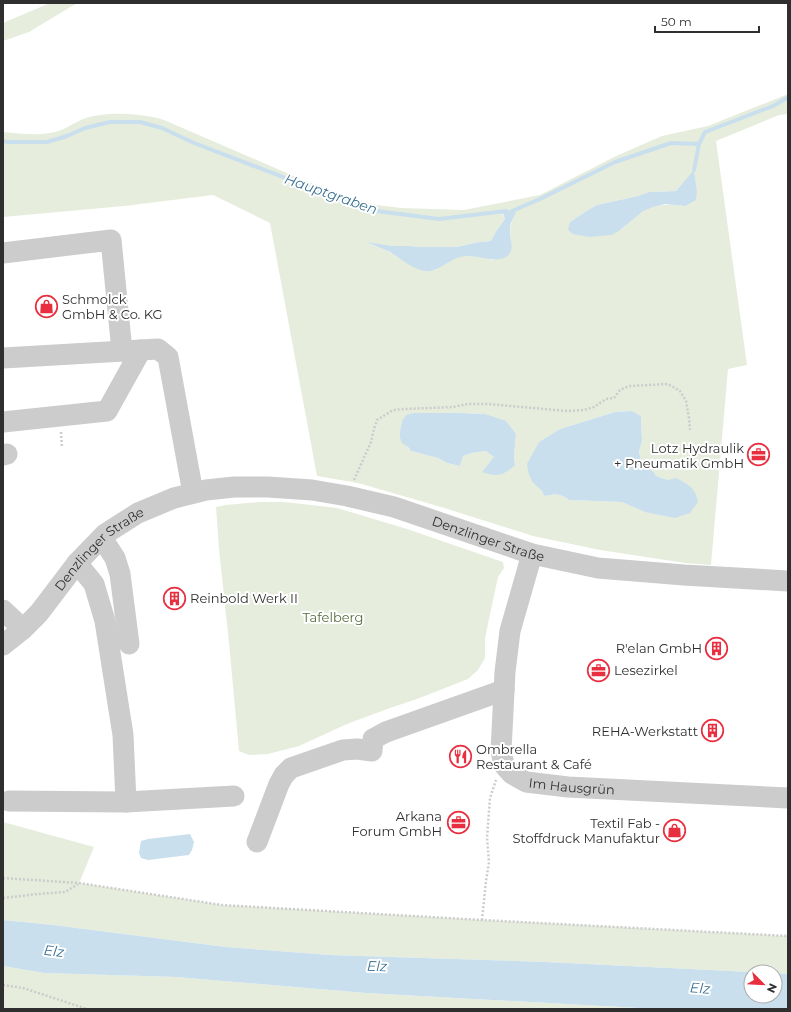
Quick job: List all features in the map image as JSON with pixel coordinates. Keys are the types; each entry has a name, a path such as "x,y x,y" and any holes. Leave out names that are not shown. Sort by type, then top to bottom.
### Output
{"street":[{"path":"3,253 111,240 132,351 107,411 3,422"},
{"path":"3,358 158,349 168,357 192,493"},
{"name":"Denzlinger Straße","path":"3,645 23,629 39,613 77,563 105,534 138,513 174,498 206,490 234,487 268,487 312,490 347,496 394,507 532,554 598,568 788,581"},
{"path":"102,538 115,558 120,574 129,644"},
{"path":"504,765 502,751 504,690 510,631 532,554"},
{"path":"77,563 94,584 105,621 122,735 126,802"},
{"path":"3,610 23,629"},
{"path":"257,842 279,784 284,775 291,768 343,750 357,749 372,751 373,739 386,732 504,690"},
{"name":"Im Hausgrün","path":"504,765 512,774 526,782 554,786 788,798"},
{"path":"9,801 126,802 234,796"}],"path":[{"path":"347,496 371,442 377,420 393,410 405,408 453,407 468,404 488,404 567,411 584,410 594,407 606,399 614,398 620,390 629,386 668,384 680,391 686,401 690,430"},
{"path":"60,426 62,448"},
{"path":"482,920 489,862 487,838 490,798 495,782 504,765"},
{"path":"3,878 79,883 222,905 788,936"},
{"path":"3,898 65,892 79,883"},
{"path":"3,985 23,988 87,1009"}],"green space":[{"path":"50,3 77,3 29,32 3,41 3,23"},
{"path":"788,94 788,114 779,115 716,141 747,365 728,369 711,565 685,563 600,550 533,536 358,483 317,476 270,223 213,195 124,206 3,217 3,132 42,134 55,132 92,116 134,114 164,120 296,177 376,205 402,208 464,210 540,195 614,157 662,136 708,126","holes":["694,171 697,191 685,206 659,205 647,209 636,216 619,231 570,222 597,205 638,196 649,192 676,191","501,212 512,222 510,229 511,246 493,260 476,256 460,256 450,260 435,270 416,268 386,250 367,243 393,246 457,247 491,241 505,219","632,411 641,416 642,441 639,452 642,466 653,471 656,476 668,480 645,512 622,502 569,500 558,495 544,496 542,491 533,483 539,442 560,429 615,412","414,413 485,414 516,434 514,456 515,465 494,457 486,451 463,456 460,466 447,463 438,458 411,451 400,438 402,421 405,417"]},
{"name":"Tafelberg","path":"260,502 284,502 337,508 407,529 503,562 504,568 498,577 485,638 485,658 478,670 468,679 347,724 299,746 268,754 249,755 239,751 216,507"},
{"path":"3,822 94,847 79,883 222,905 788,936 788,974 783,974 783,964 743,964 743,972 546,962 330,955 226,947 3,920"},
{"path":"3,966 44,973 176,977 366,993 657,1009 3,1009"}],"water":[{"path":"694,170 697,191 696,200 685,206 665,204 653,207 643,211 619,231 611,235 589,237 573,234 568,230 570,222 597,205 638,196 649,192 676,191"},
{"path":"517,209 510,226 511,250 506,257 501,259 467,256 455,259 436,270 425,271 411,266 390,252 365,242 393,246 457,247 491,241 505,219 501,212"},
{"path":"632,411 641,416 642,441 639,452 642,465 653,471 656,476 668,480 676,478 691,487 697,497 698,502 690,513 675,518 645,512 622,502 569,500 558,495 544,496 542,491 533,483 529,475 527,464 539,442 560,429 615,412"},
{"path":"414,413 485,414 506,421 516,434 514,456 515,465 504,473 492,475 482,472 494,457 486,451 463,456 460,466 447,463 438,458 411,451 402,443 400,431 402,421 406,415"},
{"path":"190,834 194,842 189,855 148,860 141,858 139,853 141,841"},
{"name":"Elz","path":"3,920 226,947 330,955 546,962 743,972 743,1004 783,1004 783,974 788,974 788,1009 657,1009 366,993 176,977 44,973 3,966"}],"waterway":[{"name":"Hauptgraben","path":"512,211 615,162 671,143 699,144 705,132 773,106 788,98"},
{"name":"Hauptgraben","path":"3,141 47,142 67,136 85,128 110,122 140,122 162,128 194,143 369,210 439,219 506,211"},
{"path":"694,170 699,144"}],"place":[{"name":"Schmolck GmbH & Co. KG","path":"47,306"},
{"name":"Lotz Hydraulik + Pneumatik GmbH","path":"759,455"},
{"name":"Reinbold Werk II","path":"175,598"},
{"name":"R'elan GmbH","path":"717,648"},
{"name":"Lesezirkel","path":"599,670"},
{"name":"REHA-Werkstatt","path":"713,731"},
{"name":"Ombrella Restaurant & Café","path":"460,756"},
{"name":"Arkana Forum GmbH","path":"458,823"},
{"name":"Textil Fab - Stoffdruck Manufaktur","path":"675,830"}]}
